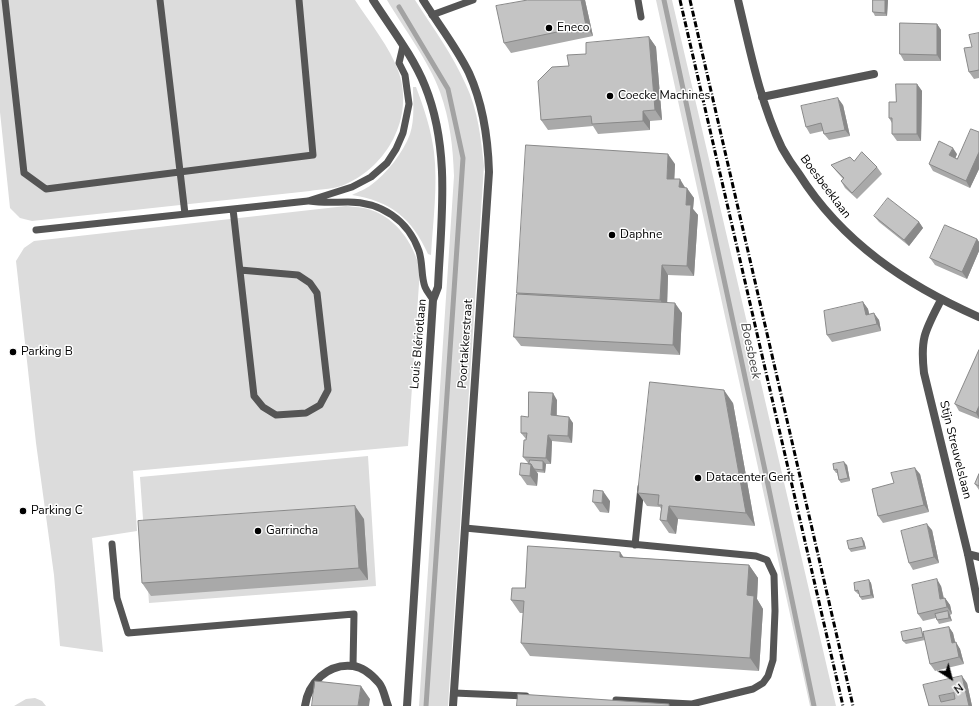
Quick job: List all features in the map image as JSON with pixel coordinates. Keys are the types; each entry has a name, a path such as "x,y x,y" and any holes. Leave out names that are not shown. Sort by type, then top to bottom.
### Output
{"street":[{"name":"Louis Blériotlaan","path":"373,0 403,46 425,85 434,111 441,140 443,169 438,287 433,300 407,706"},
{"name":"Poortakkerstraat","path":"423,0 468,71 475,88 482,113 490,172 453,706"},
{"name":"Boesbeeklaan","path":"738,0 762,97 783,149 806,186 833,220 861,247 892,270 942,300 979,317"},
{"path":"762,97 874,74"},
{"name":"Stijn Streuvelslaan","path":"942,300 926,329 921,349 924,373 968,554 979,609"},
{"path":"968,554 979,557"},
{"path":"305,706 307,695 312,684 322,675 336,668 353,666 367,672 380,684 388,706"}],"lane":[{"path":"6,0 24,173 46,189 313,155 299,0"},
{"path":"160,0 185,214"},
{"path":"432,15 473,0"},
{"path":"638,0 641,16"},
{"path":"36,230 308,201 352,187 371,177 387,162 396,149 407,120 408,104 404,75 399,63 403,46"},
{"path":"308,201 324,204 348,202 368,203 385,210 401,222 414,239 423,262 425,287 433,300"},
{"path":"233,209 254,396 263,407 276,416 306,413 320,405 328,390 317,293 310,283 298,275 240,270"},
{"path":"635,544 642,481"},
{"path":"465,528 756,556 767,560 771,565 774,575 775,611 773,660 768,676 763,683 753,689 692,705 612,700"},
{"path":"112,544 117,598 128,632 354,614 353,666"},
{"path":"454,693 532,696"}],"shaded area":[{"path":"0,0 355,0 385,45 399,73 403,90 403,107 400,123 394,139 385,153 374,165 361,176 338,187 32,221 20,218 10,208 0,112"},
{"path":"387,0 415,0 449,52 461,74 473,104 480,135 484,166 448,706 419,706 454,176 453,155 446,113 436,81 423,57"},
{"path":"656,0 672,0 836,706 810,706"},
{"path":"413,87 416,87 424,111 434,152 435,191 431,255 428,254 415,230 398,213 378,202 352,195 367,188 389,169 407,141 413,122"},
{"path":"346,206 368,209 389,219 403,233 408,241 420,269 408,446 133,471 137,531 92,538 103,652 60,646 54,575 36,443 16,261 24,248 34,241"},
{"name":"Garrincha","path":"368,456 376,586 149,603 140,477"},
{"path":"35,698 42,701 46,706 14,706 26,699"}],"building":[{"name":"Eneco","path":"528,0 581,0 586,26 504,43 496,6"},
{"path":"873,0 885,0 885,13 873,12"},
{"path":"900,23 937,24 937,55 900,54"},
{"path":"979,33 979,70 969,72 964,48 972,47 969,35"},
{"name":"Coecke Machines","path":"649,37 655,110 643,111 643,121 592,124 591,116 541,120 538,81 552,67 569,66 567,55 586,54 586,43"},
{"path":"896,84 917,84 917,134 892,134 892,118 889,118 889,102 896,102"},
{"path":"838,98 845,130 824,134 821,123 806,127 801,106"},
{"path":"971,129 979,132 979,152 966,181 929,164 939,141 953,148 949,155 957,159"},
{"name":"Daphne","path":"526,145 668,154 667,179 680,179 679,187 687,188 686,205 691,205 687,266 662,265 660,300 517,293"},
{"path":"862,152 877,167 852,193 841,181 844,178 831,165 850,157 854,161"},
{"path":"888,198 919,222 904,240 874,216"},
{"path":"945,225 977,239 962,272 930,258"},
{"path":"517,294 675,303 673,345 514,337"},
{"path":"863,302 866,315 874,313 877,324 827,335 824,311"},
{"path":"979,350 979,406 976,413 955,404"},
{"name":"Datacenter Gent","path":"650,382 724,390 746,513 669,506 667,521 660,520 662,505 658,505 659,495 638,493"},
{"path":"529,392 553,393 551,415 569,417 568,436 548,435 546,458 523,457 524,440 526,440 527,433 521,433 521,416 528,417"},
{"path":"530,460 543,461 543,470 534,469 531,464 529,464"},
{"path":"844,462 848,478 839,480 837,469 834,470 833,464"},
{"path":"521,463 531,464 530,476 520,475"},
{"path":"915,468 924,505 878,516 872,489 894,483 891,473"},
{"path":"979,474 979,486 975,484"},
{"path":"594,490 603,491 602,503 593,502"},
{"path":"355,506 359,568 142,583 138,521"},
{"path":"927,524 934,557 909,563 901,531"},
{"path":"862,538 864,546 849,549 847,541"},
{"path":"528,546 620,552 620,557 749,565 747,595 754,596 750,658 521,643 524,601 511,600 512,588 525,588"},
{"path":"937,579 940,599 945,598 947,607 918,614 912,585"},
{"path":"869,580 871,595 860,597 858,590 855,591 854,583"},
{"path":"948,611 949,618 937,620 935,614"},
{"path":"949,627 952,643 956,642 959,657 930,664 923,632"},
{"path":"921,628 923,637 903,641 901,632"},
{"path":"962,676 969,706 929,706 923,685","holes":["954,693 955,699 941,702 939,696"]},
{"path":"315,681 361,686 358,706 312,706"},
{"path":"518,694 669,704 669,706 517,706"}],"waterway":[{"name":"Boesbeek","path":"664,0 814,706"},
{"path":"399,7 448,89 463,158 426,706"}],"railway":[{"path":"680,0 843,706"},
{"path":"690,0 853,706"}],"place":[{"name":"Eneco","path":"549,28"},
{"name":"Coecke Machines","path":"610,96"},
{"name":"Daphne","path":"612,235"},
{"name":"Parking B","path":"13,352"},
{"name":"Datacenter Gent","path":"698,478"},
{"name":"Parking C","path":"23,511"},
{"name":"Garrincha","path":"258,531"}]}
